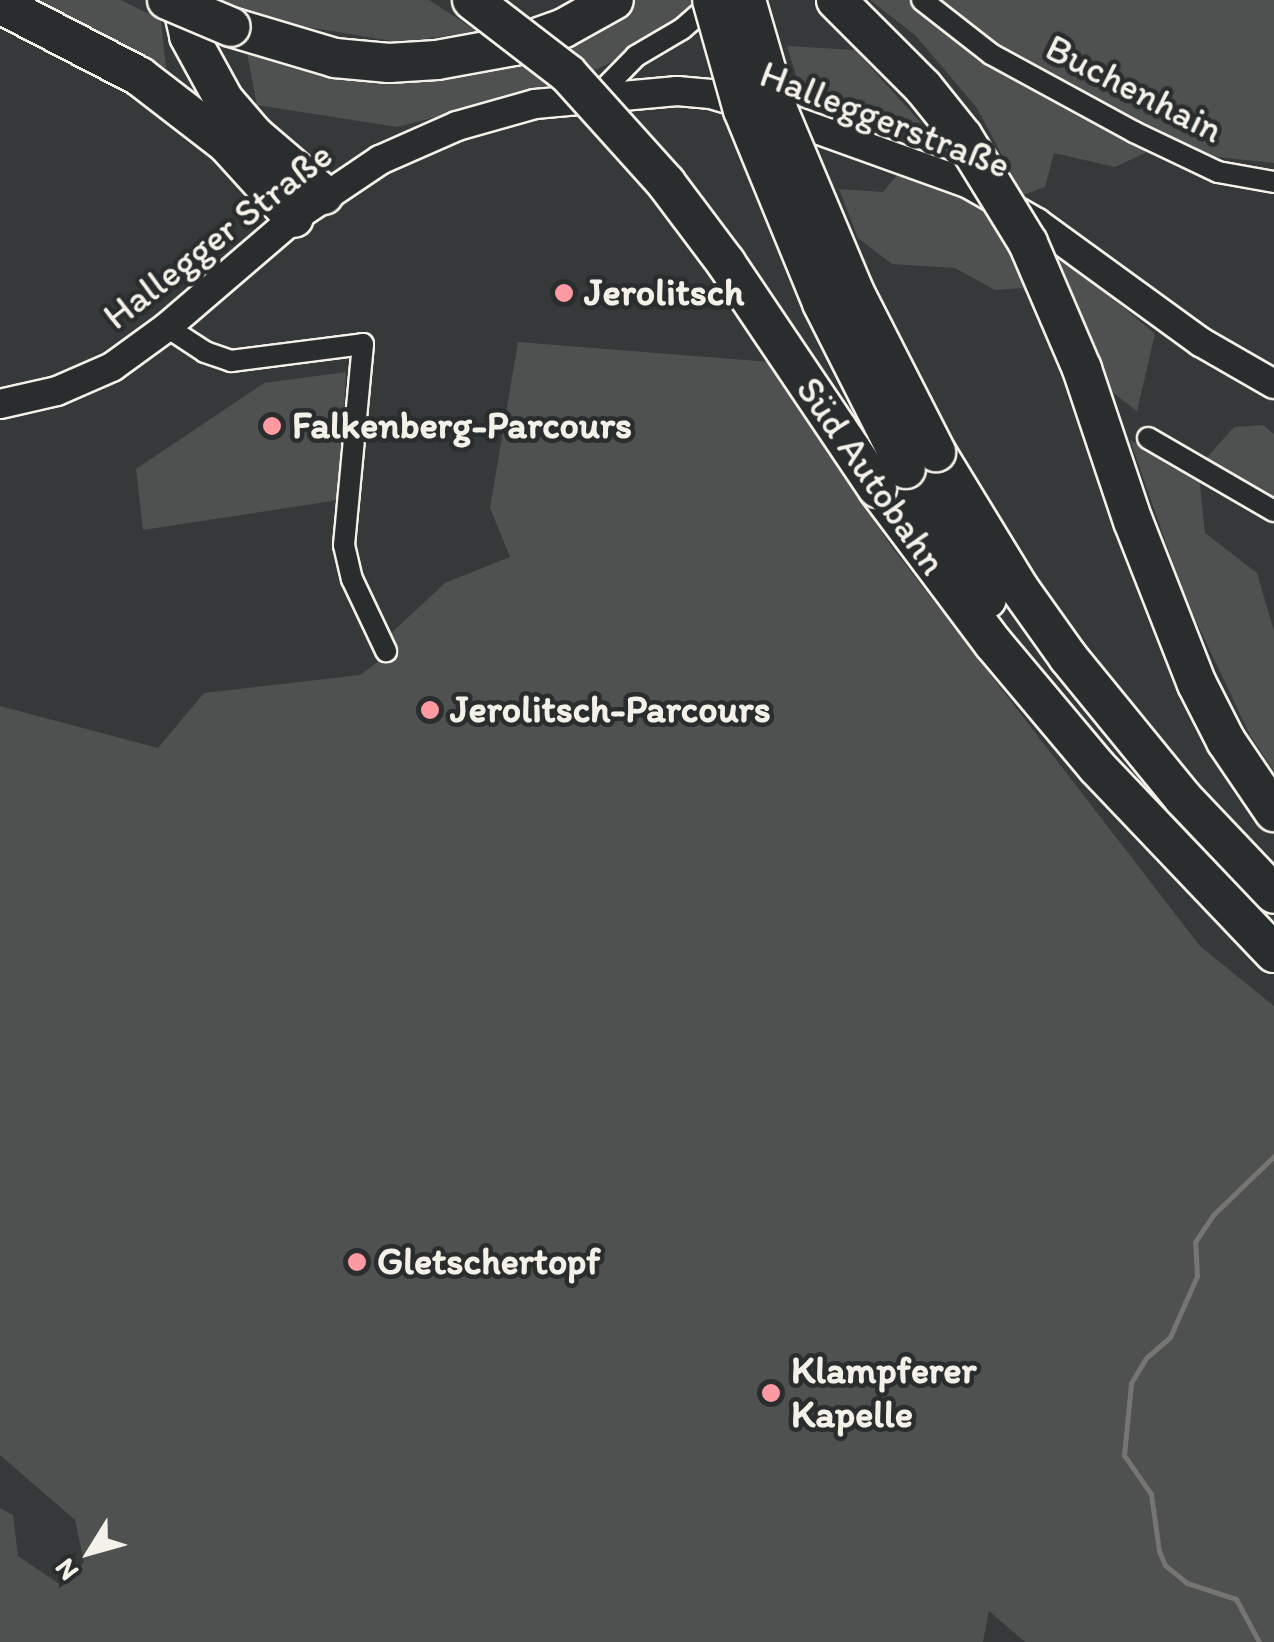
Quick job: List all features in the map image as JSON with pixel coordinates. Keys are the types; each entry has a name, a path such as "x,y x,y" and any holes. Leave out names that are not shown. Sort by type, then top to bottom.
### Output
{"highway":[{"path":"167,0 231,28 335,58 437,60 514,46 564,28 614,0"},
{"path":"181,0 189,36 224,100 254,134 324,196"},
{"name":"Süd Autobahn","path":"472,0 568,74 666,182 726,263 906,470 1051,714 1140,815 1261,940"},
{"path":"714,0 742,110 800,250 906,470 1019,588 1068,657 1239,859 1274,894"},
{"path":"746,0 778,110 854,291 906,470"},
{"path":"836,0 923,87 963,137 1028,243 1082,369 1168,616 1196,684 1226,741 1274,812"},
{"path":"0,4 139,76 226,143 294,218"}],"main road":[{"name":"Halleggerstraße","path":"597,96 676,91 711,94 970,184 1037,224 1200,342 1274,384"},
{"name":"Hallegger Straße","path":"0,404 87,381 167,327 294,218 380,160 458,126 535,104 597,96"}],"street":[{"path":"597,96 636,56 682,30 714,0"},
{"name":"Buchenhain","path":"922,0 991,54 1134,132 1218,172 1274,182"},
{"path":"167,327 205,352 231,361 363,344 344,545 352,579 386,651"},
{"path":"1148,438 1274,511"}],"shaded area":[{"path":"32,0 121,0 161,20 166,68"},
{"path":"213,0 429,0 478,32 398,42 241,16"},
{"path":"633,0 689,0 693,13 642,47 593,71 560,41"},
{"path":"870,0 1274,0 1274,163 1151,150 1115,167 1054,153 1045,187 1023,195 977,108 915,35"},
{"path":"787,46 855,50 933,136 910,142 801,92"},
{"path":"247,53 368,79 517,59 549,88 397,127 257,105"},
{"path":"904,167 1051,246 1155,334 1137,411 1112,392 1022,288 995,290 955,268 892,264 858,238 839,189 883,192"},
{"path":"518,342 770,362 891,546 1200,946 1274,1006 1274,1642 1025,1642 989,1611 983,1642 0,1642 0,1508 13,1515 18,1556 61,1585 84,1562 75,1520 0,1455 0,706 158,748 204,693 360,675 383,658 386,638 445,583 510,557 490,508"},
{"name":"Falkenberg-Parcours","path":"346,372 339,500 143,530 136,469 264,383"},
{"path":"1263,425 1274,434 1274,500 1203,462 1234,427"},
{"path":"1130,440 1199,476 1205,533 1257,573 1274,631 1274,771 1251,737 1186,600"}],"waterway":[{"path":"1259,1642 1236,1599 1187,1583 1165,1565 1159,1551 1151,1494 1124,1455 1131,1383 1146,1358 1170,1337 1197,1276 1195,1242 1213,1215 1274,1156"}],"place":[{"name":"Jerolitsch","path":"564,293"},
{"name":"Falkenberg-Parcours","path":"272,426"},
{"name":"Jerolitsch-Parcours","path":"430,710"},
{"name":"Gletschertopf","path":"357,1262"},
{"name":"Klampferer Kapelle","path":"771,1393"}]}
